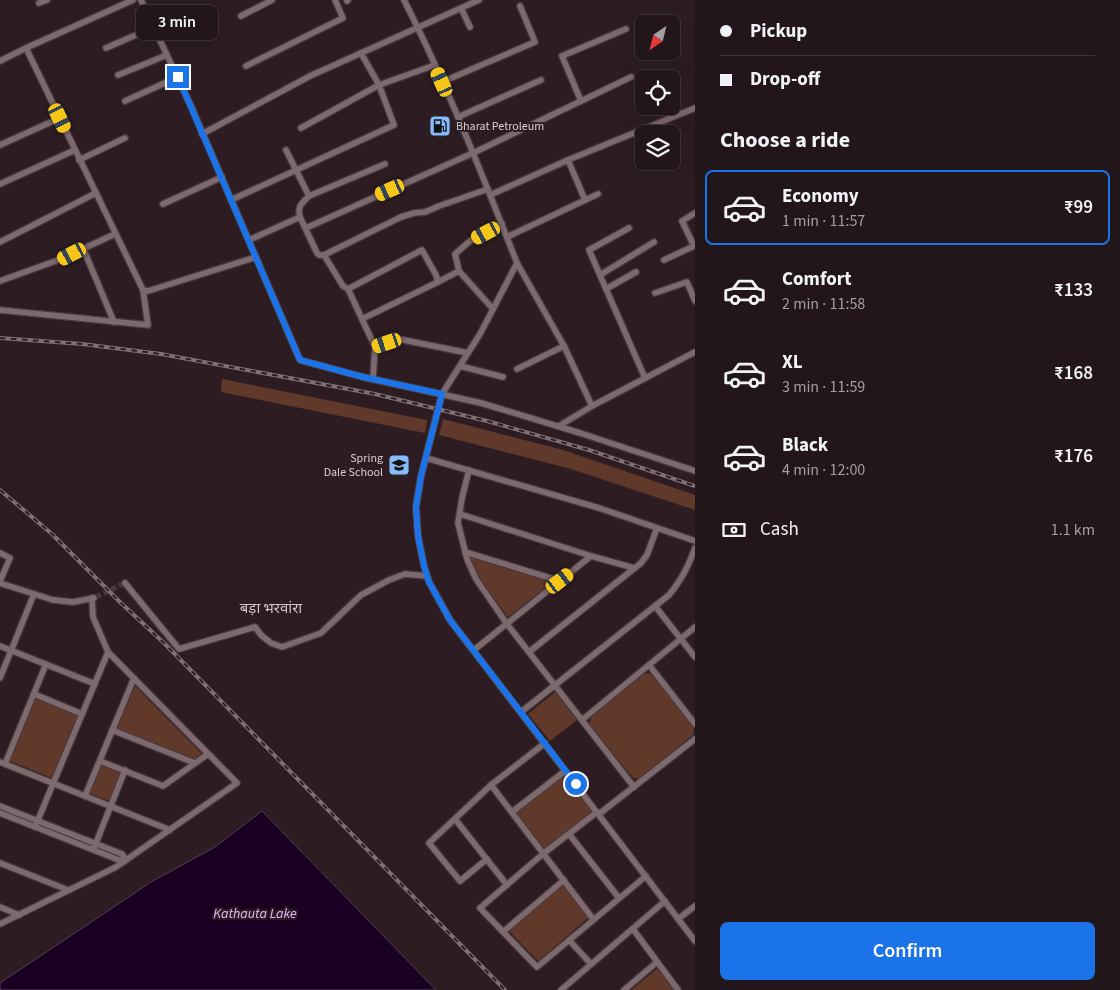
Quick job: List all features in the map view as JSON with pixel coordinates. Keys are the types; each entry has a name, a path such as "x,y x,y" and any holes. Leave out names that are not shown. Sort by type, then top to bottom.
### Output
{"street":[{"path":"39,3 47,0"},
{"path":"0,61 133,0"},
{"path":"142,0 232,200 300,360 373,379 481,403 694,469"},
{"path":"241,16 272,0"},
{"path":"246,66 343,18 335,0"},
{"path":"404,0 458,117 517,263 564,346 592,406"},
{"path":"202,134 310,76 479,0"},
{"path":"442,82 535,42 520,6"},
{"path":"460,8 470,28"},
{"path":"106,48 154,27"},
{"path":"581,101 562,56 626,30"},
{"path":"0,310 148,325 143,290 26,48"},
{"path":"232,200 394,125 379,85 361,53"},
{"path":"118,75 167,55"},
{"path":"301,128 379,85 434,65"},
{"path":"125,101 178,77"},
{"path":"306,228 473,153 631,77"},
{"path":"458,117 542,80"},
{"path":"384,164 309,196 299,206 300,217 319,255 324,255 401,217 426,212 438,206 489,192 695,108"},
{"path":"0,144 60,118"},
{"path":"79,160 125,138"},
{"path":"0,184 75,150"},
{"path":"286,150 309,196"},
{"path":"568,160 585,200"},
{"path":"163,204 222,178"},
{"path":"0,242 96,193"},
{"path":"507,237 598,194"},
{"path":"664,260 694,246 682,221 695,214"},
{"path":"249,240 300,217"},
{"path":"492,309 459,271 455,254 470,241 502,224"},
{"path":"629,228 588,250 645,378"},
{"path":"0,281 61,259 115,234"},
{"path":"600,275 654,242"},
{"path":"83,248 114,322"},
{"path":"348,289 422,250 438,282"},
{"path":"324,255 343,286 348,289 375,347 373,379"},
{"path":"143,290 148,291 256,257"},
{"path":"517,263 468,353 442,394 416,507 418,536 427,576 439,602 474,650 695,941"},
{"path":"362,319 459,271"},
{"path":"606,289 636,272"},
{"path":"655,294 687,282 695,302"},
{"path":"375,347 399,339 468,353"},
{"path":"517,369 564,346"},
{"path":"559,426 592,406 695,352"},
{"path":"460,366 503,377"},
{"path":"426,458 599,508 695,542"},
{"path":"469,470 458,523 465,552 476,579 554,686 634,787"},
{"path":"460,514 634,568"},
{"path":"529,652 641,563 647,554 657,528"},
{"path":"521,712 669,595 682,580 695,548"},
{"path":"465,552 560,581"},
{"path":"0,553 10,558 0,582 53,600 73,602 94,598 93,617 108,652 237,784 116,867 0,924"},
{"path":"474,650 591,556"},
{"path":"125,583 179,649 255,627 271,643 282,647 322,633 361,595 389,580 405,574 427,576"},
{"path":"0,678 34,594"},
{"path":"655,606 695,657"},
{"path":"582,720 695,627"},
{"path":"0,646 95,684"},
{"path":"36,824 108,652"},
{"path":"46,664 2,763 170,830"},
{"path":"649,665 695,724"},
{"path":"85,796 134,678"},
{"path":"34,694 82,714"},
{"path":"112,730 195,763"},
{"path":"646,876 537,967 480,908 544,853 634,787 695,739"},
{"path":"487,859 460,881 429,843 491,785 544,743"},
{"path":"100,761 163,786 208,754"},
{"path":"94,847 124,770"},
{"path":"512,812 565,770"},
{"path":"491,785 594,919"},
{"path":"0,806 36,824"},
{"path":"0,813 36,824 94,847 122,854 126,860"},
{"path":"455,819 507,885"},
{"path":"569,834 619,898"},
{"path":"0,862 68,890"},
{"path":"504,931 564,880"},
{"path":"561,990 665,901"},
{"path":"678,919 695,906"},
{"path":"0,907 19,915"},
{"path":"632,928 678,990"},
{"path":"568,940 591,964"},
{"path":"624,990 657,962"}],"shaded area":[{"path":"222,379 427,420 425,433 221,392"},
{"path":"443,419 563,450 695,495 695,510 571,469 439,435"},
{"path":"471,557 554,581 508,617 482,582 470,559"},
{"path":"645,673 652,674 694,728 693,735 638,779 632,777 589,724 591,717"},
{"path":"135,686 202,754 195,759 117,729"},
{"path":"555,692 577,720 550,741 528,714"},
{"path":"36,698 78,715 52,778 10,761"},
{"path":"101,764 121,772 109,801 89,793"},
{"path":"564,775 593,812 545,849 516,812"},
{"path":"563,884 588,918 538,961 509,931"},
{"path":"658,968 674,990 631,990"}],"water":[{"name":"Kathauta Lake","path":"262,811 436,990 0,990 0,983 151,882 215,847"}],"tunnel":[{"path":"96,597 125,583"}],"railway":[{"path":"0,338 82,344 161,354 375,394 487,421 589,450 695,486"},
{"path":"0,490 52,534 164,643 505,990"}],"place":[{"name":"Bharat Petroleum","path":"440,126"},
{"name":"Spring Dale School","path":"399,465"}],"district":[{"name":"बड़ा भरवांरा","path":"271,608"}],"route":[{"path":"178,77 300,360 363,377 442,394 421,476 416,507 418,536 429,582 450,620 576,784"}]}
